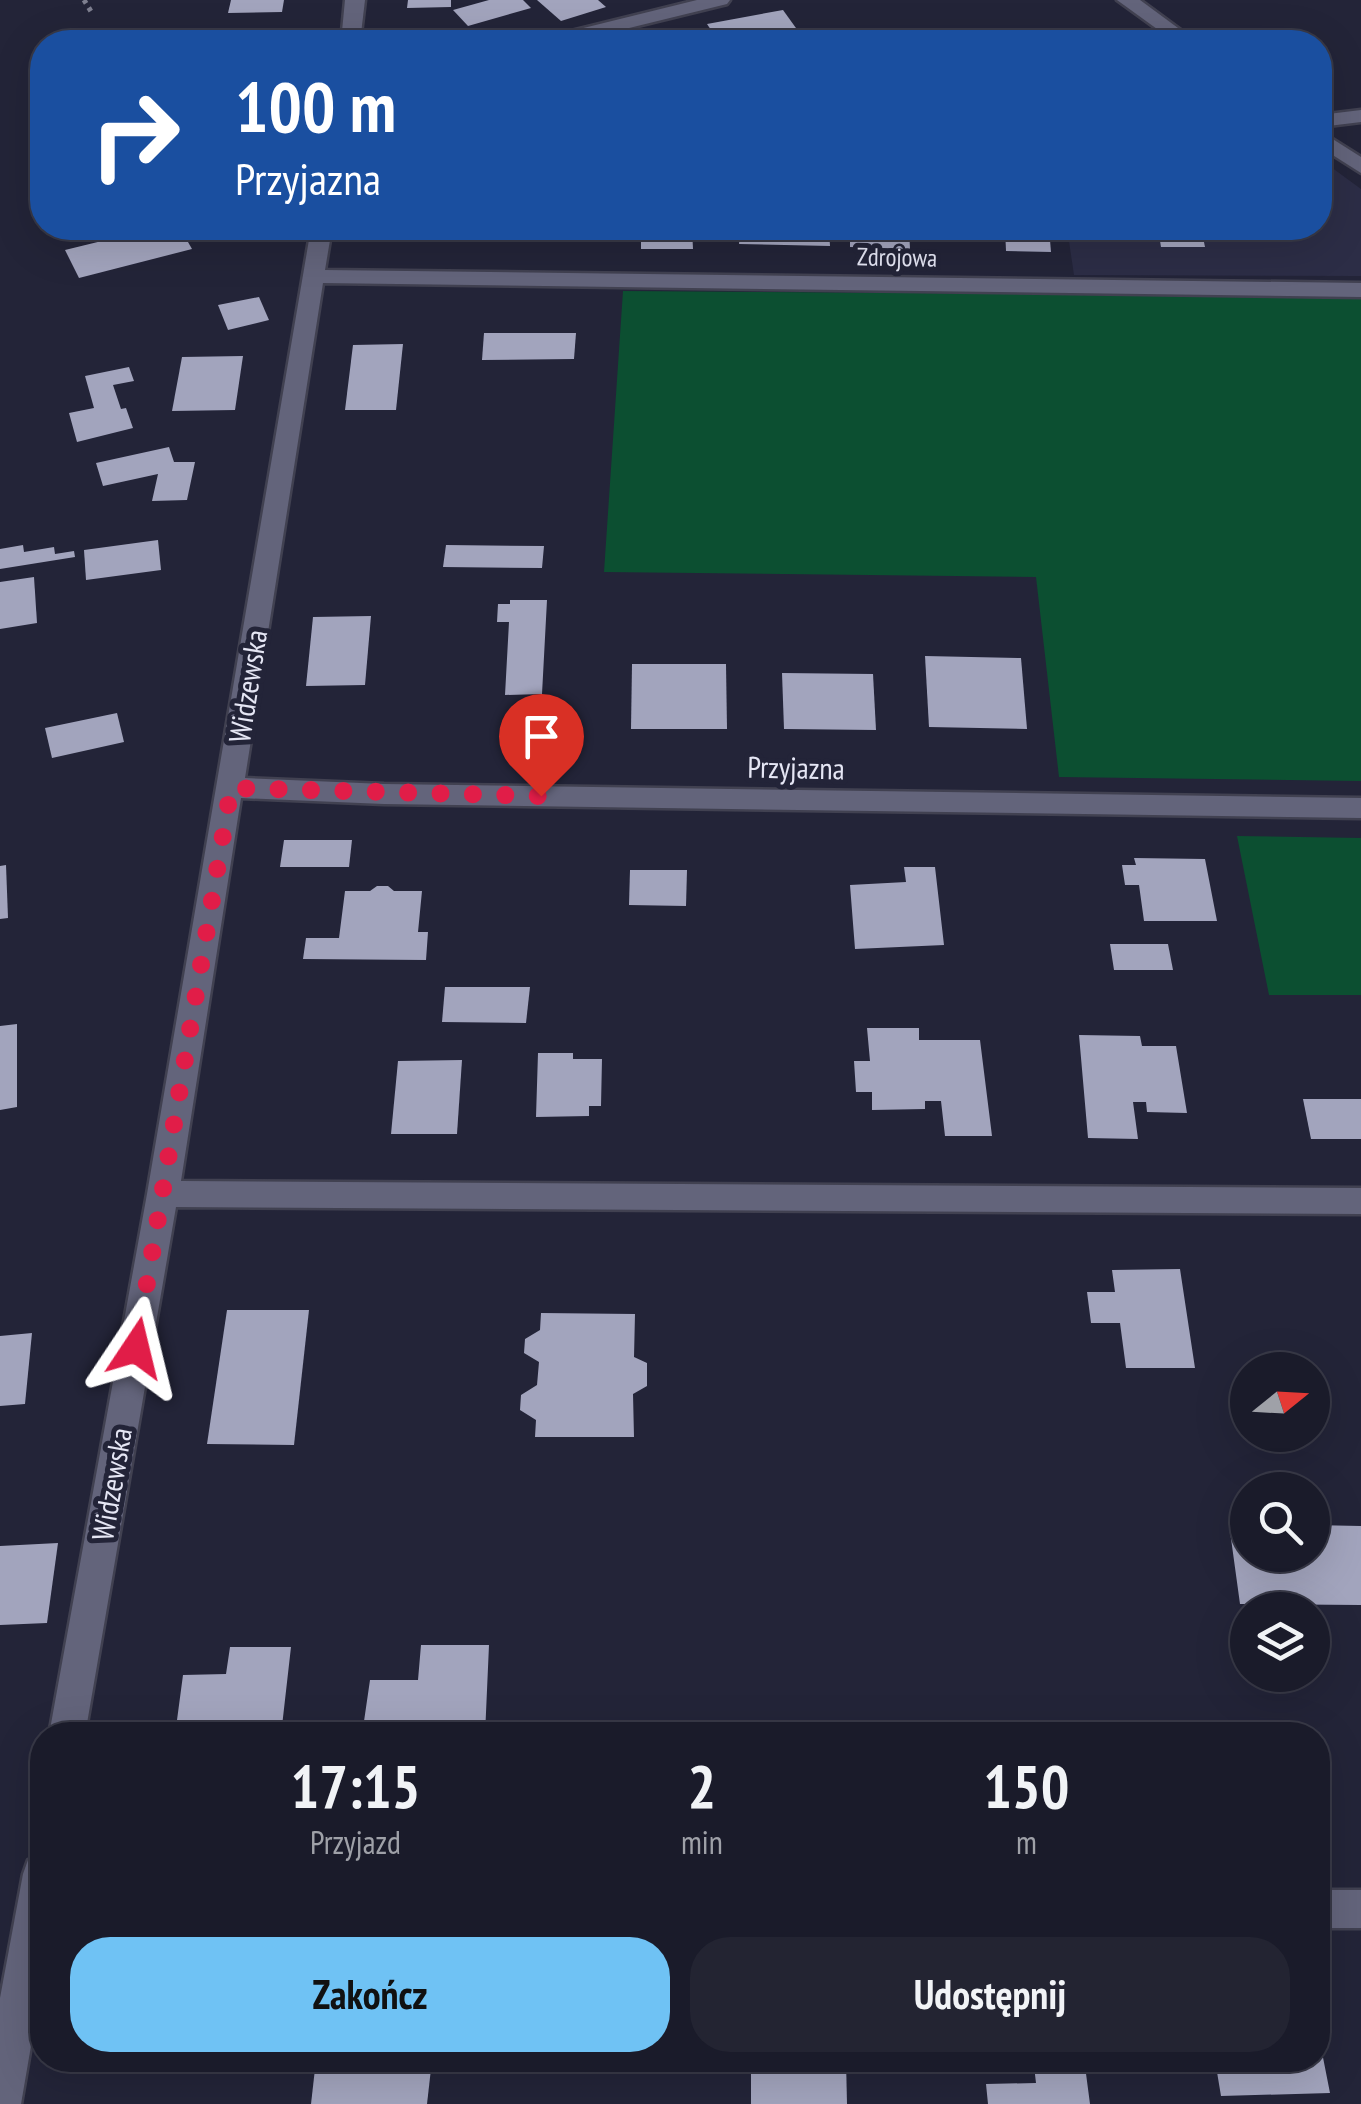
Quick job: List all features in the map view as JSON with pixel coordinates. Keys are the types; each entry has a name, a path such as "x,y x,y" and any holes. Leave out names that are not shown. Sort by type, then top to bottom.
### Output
{"street":[{"path":"352,30 355,0"},
{"path":"599,30 720,0"},
{"path":"1127,0 1170,30"},
{"path":"1332,120 1361,116"},
{"path":"1332,145 1361,166"},
{"name":"Widzewska","path":"69,1722 163,1194 319,240"},
{"name":"Zdrojowa","path":"313,276 1361,290"},
{"name":"Przyjazna","path":"231,788 384,794 1361,808"},
{"path":"163,1194 1361,1201"},
{"path":"1330,1909 1361,1909"},
{"path":"2,2104 30,1953"}],"path":[{"path":"84,0 92,13"}],"shaded area":[{"path":"1332,168 1361,189 1361,276 1074,275 1069,240 1332,240"}],"green space":[{"path":"623,291 1361,296 1361,781 1059,777 1036,577 604,572"},
{"path":"1237,836 1361,838 1361,995 1269,995"}],"building":[{"path":"231,0 284,0 282,12 228,13"},
{"path":"408,0 451,0 451,7 407,8"},
{"path":"489,0 523,0 531,8 468,26 453,10"},
{"path":"537,0 598,0 606,7 561,21"},
{"path":"783,10 797,30 711,30 707,24"},
{"path":"106,240 187,240 192,249 79,278 65,250"},
{"path":"641,240 693,240 693,249 641,249"},
{"path":"739,240 830,240 830,246 739,244"},
{"path":"850,240 910,240 910,249 850,247"},
{"path":"1006,240 1050,240 1051,252 1006,251"},
{"path":"1160,240 1204,240 1205,247 1161,247"},
{"path":"259,297 269,320 228,330 218,305"},
{"path":"484,333 576,333 574,359 482,360"},
{"path":"403,344 396,410 345,410 353,345"},
{"path":"243,356 235,410 172,411 182,357"},
{"path":"129,367 134,381 113,385 133,428 77,442 69,413 94,408 85,376"},
{"path":"169,447 174,462 195,462 187,500 152,501 158,474 103,486 96,463"},
{"path":"158,540 161,570 86,580 84,550"},
{"path":"23,545 24,552 54,547 55,554 74,551 75,557 0,569 0,549"},
{"path":"446,545 544,546 542,568 443,567"},
{"path":"34,577 37,623 0,629 0,582"},
{"path":"510,600 547,600 542,694 505,695 509,622 497,622 498,604 510,604"},
{"path":"371,616 365,685 306,686 313,617"},
{"path":"925,656 1021,658 1027,729 929,727"},
{"path":"632,664 726,664 727,729 631,729"},
{"path":"782,673 873,674 876,730 784,729"},
{"path":"117,713 124,742 52,758 45,728"},
{"path":"284,840 352,840 349,867 280,867"},
{"path":"1134,858 1205,859 1217,921 1144,921 1139,885 1125,885 1122,865 1136,865"},
{"path":"6,865 8,918 0,919 0,866"},
{"path":"904,867 935,867 944,945 855,949 850,885 906,882"},
{"path":"630,870 687,870 686,906 629,905"},
{"path":"388,886 394,891 422,891 418,932 428,932 426,960 303,959 306,938 339,938 345,891 370,891"},
{"path":"1110,944 1168,944 1173,970 1114,970"},
{"path":"445,987 530,987 526,1023 442,1022"},
{"path":"17,1024 17,1107 0,1110 0,1026"},
{"path":"867,1028 919,1028 919,1040 980,1040 992,1136 945,1136 941,1101 925,1101 925,1109 872,1110 872,1092 856,1092 854,1061 870,1061"},
{"path":"1079,1035 1140,1036 1142,1046 1176,1046 1187,1113 1147,1112 1146,1102 1133,1102 1138,1139 1088,1138"},
{"path":"538,1053 573,1053 573,1059 602,1059 601,1106 589,1106 589,1116 536,1117"},
{"path":"462,1060 457,1134 391,1134 398,1061"},
{"path":"1303,1099 1361,1099 1361,1139 1311,1139"},
{"path":"1180,1269 1195,1368 1126,1368 1120,1323 1091,1323 1087,1292 1115,1292 1112,1270"},
{"path":"227,1310 309,1310 294,1445 207,1444"},
{"path":"541,1313 635,1314 634,1357 647,1363 647,1386 633,1394 634,1437 535,1437 536,1420 520,1410 521,1395 537,1385 539,1362 524,1353 525,1339 540,1330"},
{"path":"32,1333 25,1404 0,1406 0,1336"},
{"path":"1330,1525 1361,1526 1361,1605 1330,1605 1330,1592 1238,1592 1236,1572 1330,1572"},
{"path":"58,1543 47,1623 0,1625 0,1546"},
{"path":"421,1645 489,1645 486,1722 364,1722 370,1680 418,1680"},
{"path":"230,1647 291,1647 282,1722 177,1722 183,1675 226,1674"},
{"path":"315,2072 431,2072 427,2104 311,2104"},
{"path":"751,2072 846,2072 847,2104 751,2104"},
{"path":"1035,2072 1086,2072 1090,2104 988,2104 986,2084 1036,2083"},
{"path":"1217,2072 1326,2072 1330,2093 1221,2096"}],"route":[{"path":"136,1348 231,788 541,796"}]}
